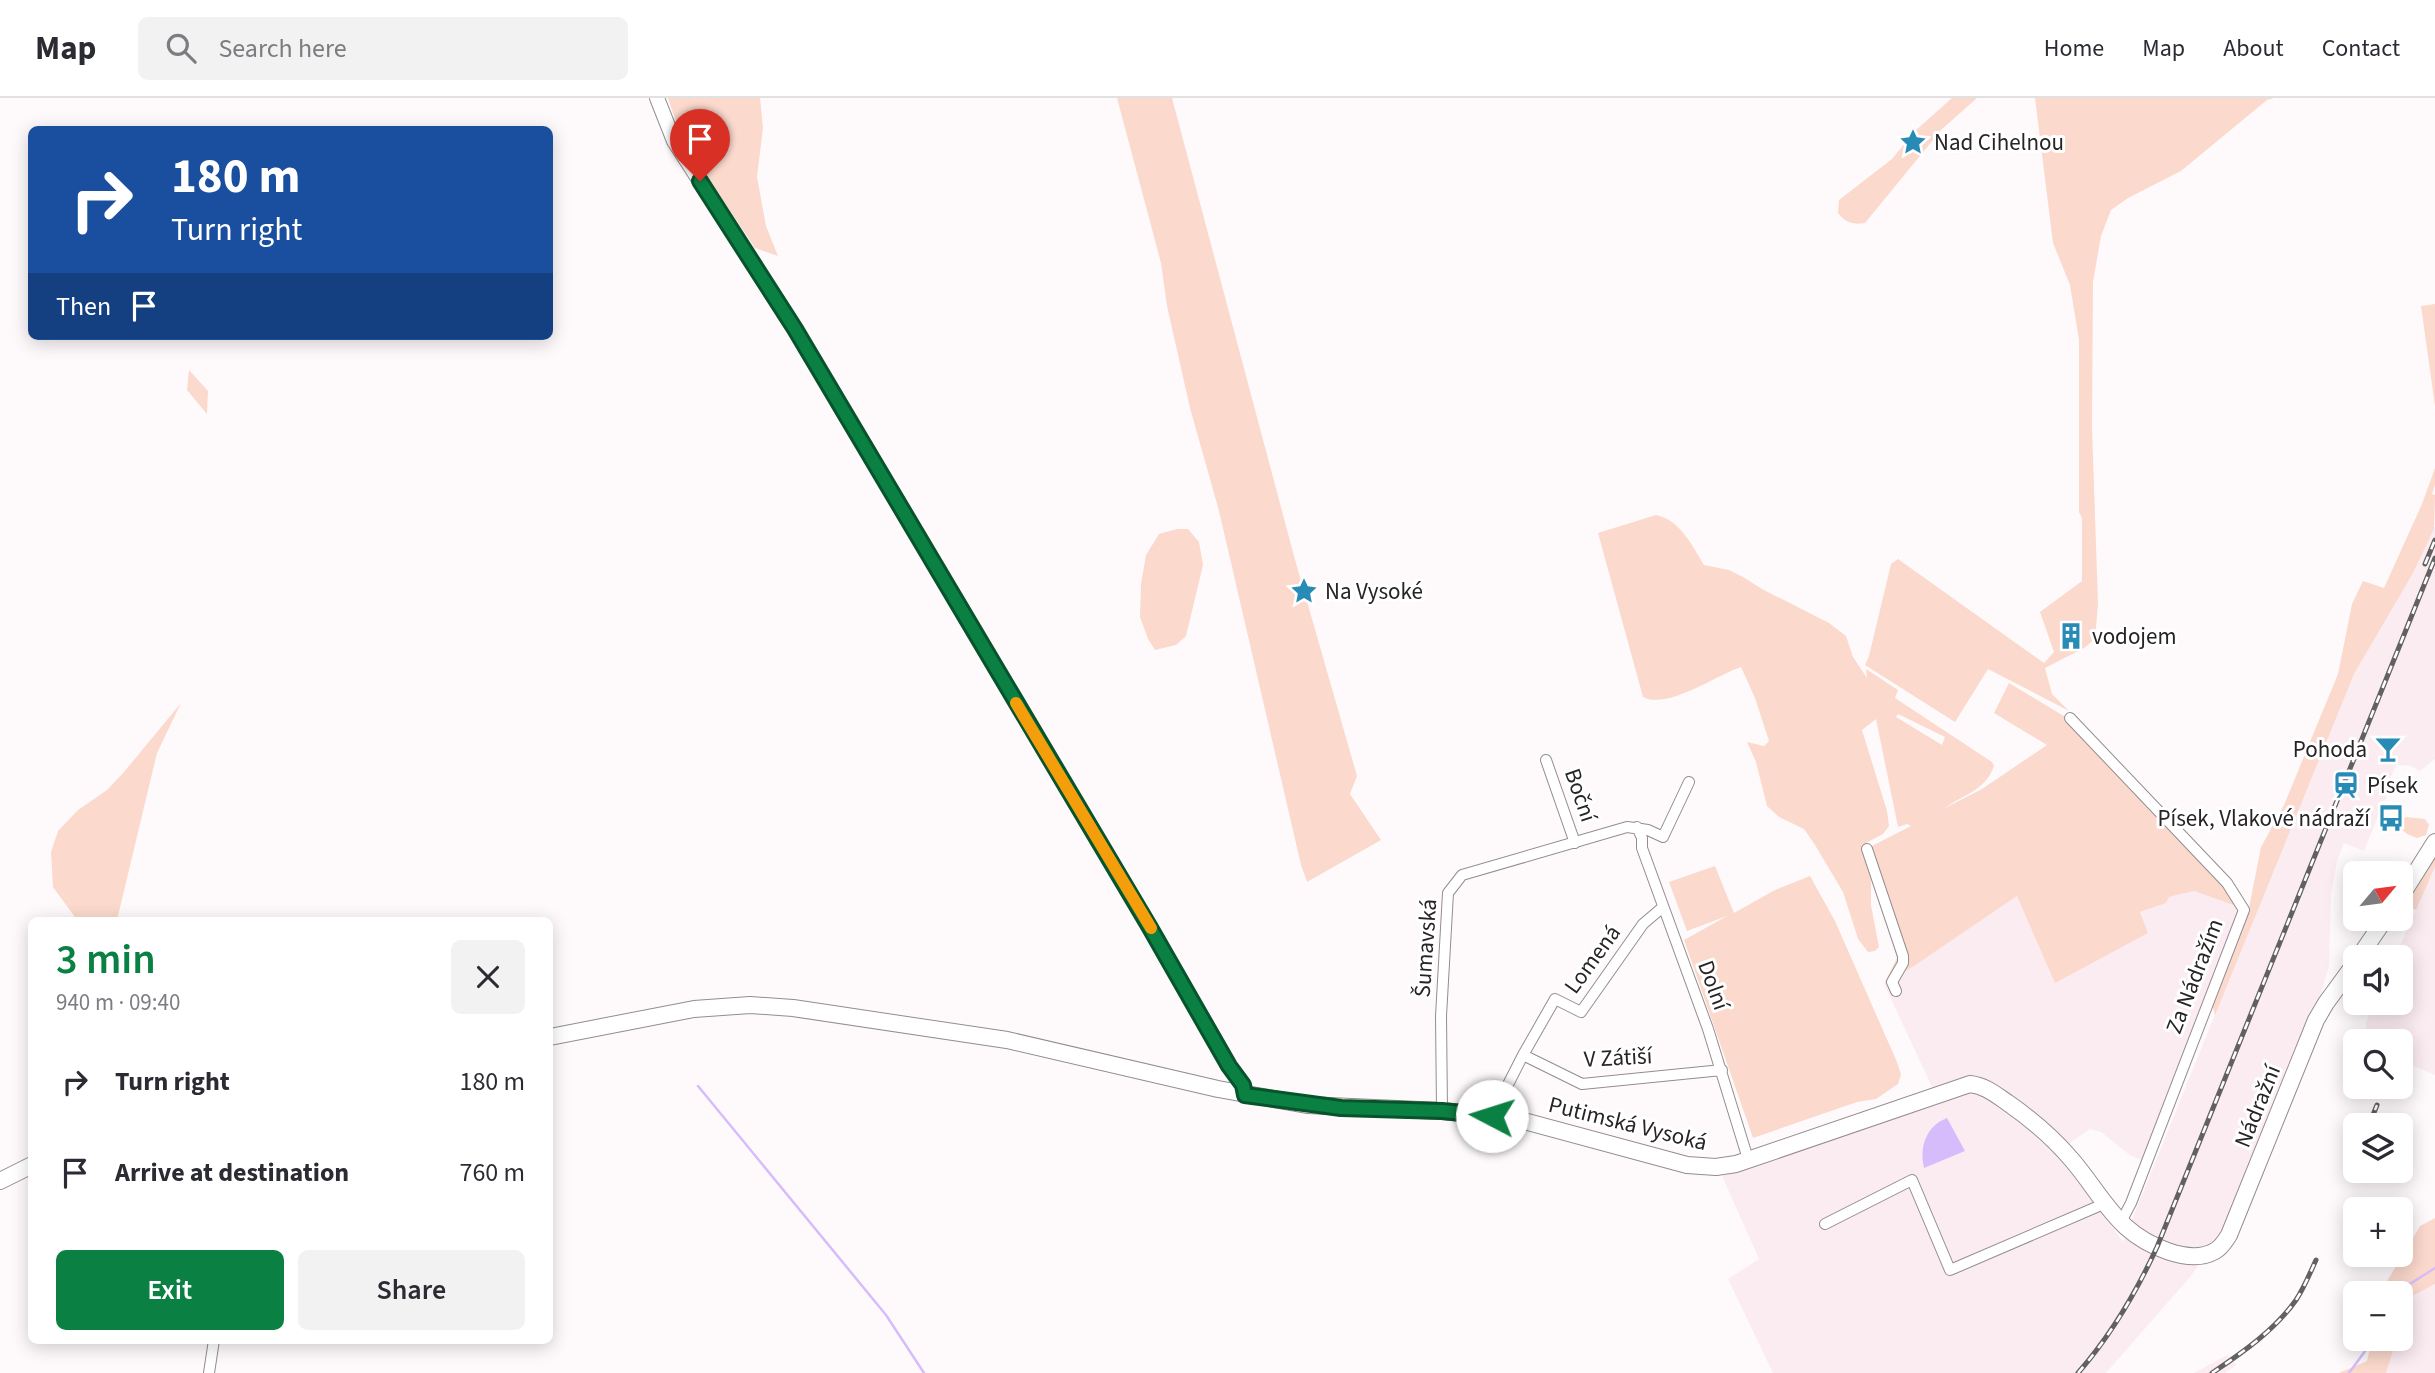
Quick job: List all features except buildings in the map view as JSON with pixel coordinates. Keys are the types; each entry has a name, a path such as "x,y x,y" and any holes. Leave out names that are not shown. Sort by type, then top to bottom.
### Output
{"main road":[{"path":"2413,877 2435,842"},
{"name":"Nádražní","path":"2121,1222 2139,1237 2163,1250 2194,1255 2217,1250 2229,1235 2316,1020 2343,980"},
{"name":"Putimská Vysoká","path":"553,1036 694,1009 750,1005 793,1008 1007,1040 1245,1095 1341,1108 1442,1111 1513,1118 1687,1165 1725,1166 1748,1159"},
{"path":"1748,1159 1970,1084 1989,1090 2025,1114 2071,1159 2121,1222"},
{"path":"0,1181 28,1168"}],"street":[{"path":"657,98 674,141 795,329 1149,926 1229,1066 1243,1085 1245,1095"},
{"name":"Za Nádražím","path":"2070,719 2227,883 2244,910 2131,1203 2121,1222"},
{"name":"Boční","path":"1546,760 1575,843"},
{"path":"1637,827 1663,837 1689,782"},
{"name":"Šumavská","path":"1442,1111 1441,1016 1448,893 1462,875 1627,827 1637,827"},
{"name":"Dolní","path":"1637,827 1642,838 1642,848 1722,1070 1748,1159"},
{"path":"1867,849 1903,956 1903,963 1892,982 1896,991"},
{"name":"Lomená","path":"1492,1116 1555,999 1581,1012 1643,924 1663,907"},
{"name":"V Zátiší","path":"1523,1055 1582,1084 1722,1070"},
{"path":"1218,1089 1227,1076 1229,1066"},
{"path":"1825,1224 1912,1180 1950,1270 2106,1203"},
{"path":"209,1373 213,1344"}],"shaded area":[{"path":"668,98 760,98 763,128 757,177 766,226 778,256 755,248 696,160 675,119"},
{"path":"1117,98 1172,98 1294,556 1357,776 1350,794 1381,840 1307,882 1219,511 1190,408 1167,306 1161,263"},
{"path":"1952,98 1977,98 1942,129 1865,223 1850,222 1841,216 1838,213 1839,200 1892,159 1915,131"},
{"path":"2035,98 2274,98 2267,100 2181,171 2128,198 2111,210 2101,236 2093,282 2092,427 2098,604 2095,639 2084,648 2045,668 2052,694 2069,711 1988,669 1955,722 1865,665 1891,564 1898,559 2044,663 2054,652 2040,612 2082,581 2082,518 2079,512 2079,340 2070,285 2053,243"},
{"path":"2435,304 2435,406 2421,306"},
{"path":"189,370 208,391 207,414 187,390"},
{"path":"2435,468 2432,494 2435,495 2434,529 2412,575 2354,674 2215,1015 2212,1004 2248,913 2261,847 2284,805 2338,674 2352,604 2363,581 2384,588 2422,504"},
{"path":"1656,515 1664,518 1679,528 1704,565 1729,570 1743,577 1829,623 1846,636 1853,657 1867,678 1866,669 1898,690 1895,698 1992,762 1994,766 1980,787 1945,808 1982,789 2047,745 1994,713 2009,683 2077,724 2211,865 2239,907 2194,891 2169,897 2166,903 2140,912 2148,933 2055,983 2017,896 1884,984 1897,958 1868,848 1911,826 1907,824 1898,827 1876,719 1862,730 1887,811 1889,826 1883,834 1862,845 1871,880 1871,905 1879,947 1868,952 1858,939 1843,892 1804,829 1779,817 1767,806 1756,762 1747,742 1764,746 1769,741 1755,698 1741,667 1692,690 1665,699 1643,697 1598,533","holes":["1898,714 1945,737 1942,745 1896,717"]},
{"path":"2435,526 2435,759 2420,771 2411,766 2396,765 2387,786 2390,787 2385,801 2381,801 2364,851 2344,843 2337,861 2331,895 2329,966 2319,1001 2223,1229 2191,1276 2106,1373 1773,1373 1728,1279 1759,1259 1722,1176 1940,1104 1884,984 2017,896 2124,945 2148,933 2140,912 2166,903 2169,897 2194,891 2239,907 2239,916 2144,1161 2131,1156 2101,1132 2090,1129 2058,1151 2123,1242 2339,708 2354,674 2412,575"},
{"path":"1188,529 1199,542 1203,565 1186,636 1176,645 1155,650 1140,617 1141,584 1146,555 1159,534"},
{"path":"181,703 157,753 118,917 75,917 53,887 51,852 58,831 78,810 107,790"},
{"path":"2406,817 2425,819 2429,825 2426,835 2417,838 2405,832 2401,821"},
{"path":"2435,858 2435,867 2416,910 2413,909 2413,894"},
{"path":"1715,866 1734,913 1775,890 1810,876 1835,921 1897,1062 1901,1075 1898,1084 1876,1099 1857,1102 1753,1138 1684,940 1727,916 1687,931 1669,882"},
{"path":"2435,867 2435,1075 2413,1066 2413,1029 2366,1029 2369,1015 2413,1015 2413,945 2400,945 2407,931 2413,931 2413,916"},
{"path":"1947,1118 1965,1151 1924,1168 1926,1138 1934,1126"},
{"path":"2435,1218 2435,1284 2413,1296 2413,1281 2387,1281 2396,1267 2413,1267 2413,1238 2420,1226"},
{"path":"2435,1284 2435,1373 2386,1373 2393,1351 2413,1351 2413,1296"},
{"path":"2369,1351 2393,1351 2386,1373 2339,1373 2367,1361"},
{"path":"2227,1355 2236,1365 2225,1373 2194,1373"}],"waterway":[{"path":"698,1086 886,1315 924,1373"},
{"path":"2413,1282 2435,1268"},
{"path":"2349,1373 2365,1351"}],"railway":[{"path":"2425,564 2435,540"},
{"path":"2078,1373 2122,1313 2157,1247 2435,558"},
{"path":"2374,1113 2377,1105"},
{"path":"2212,1373 2246,1349 2288,1311 2316,1260"}],"slow traffic":[{"path":"1016,703 1151,928"}],"place":[{"name":"Nad Cihelnou","path":"1913,142"},
{"name":"Na Vysoké","path":"1304,591"},
{"name":"vodojem","path":"2071,636"},
{"name":"Pohoda","path":"2388,749"},
{"name":"Písek","path":"2346,785"},
{"name":"Písek, Vlakové nádraží","path":"2391,818"}],"route":[{"path":"700,181 809,351 1229,1066 1243,1085 1245,1095 1341,1108 1442,1111 1492,1116"}]}
